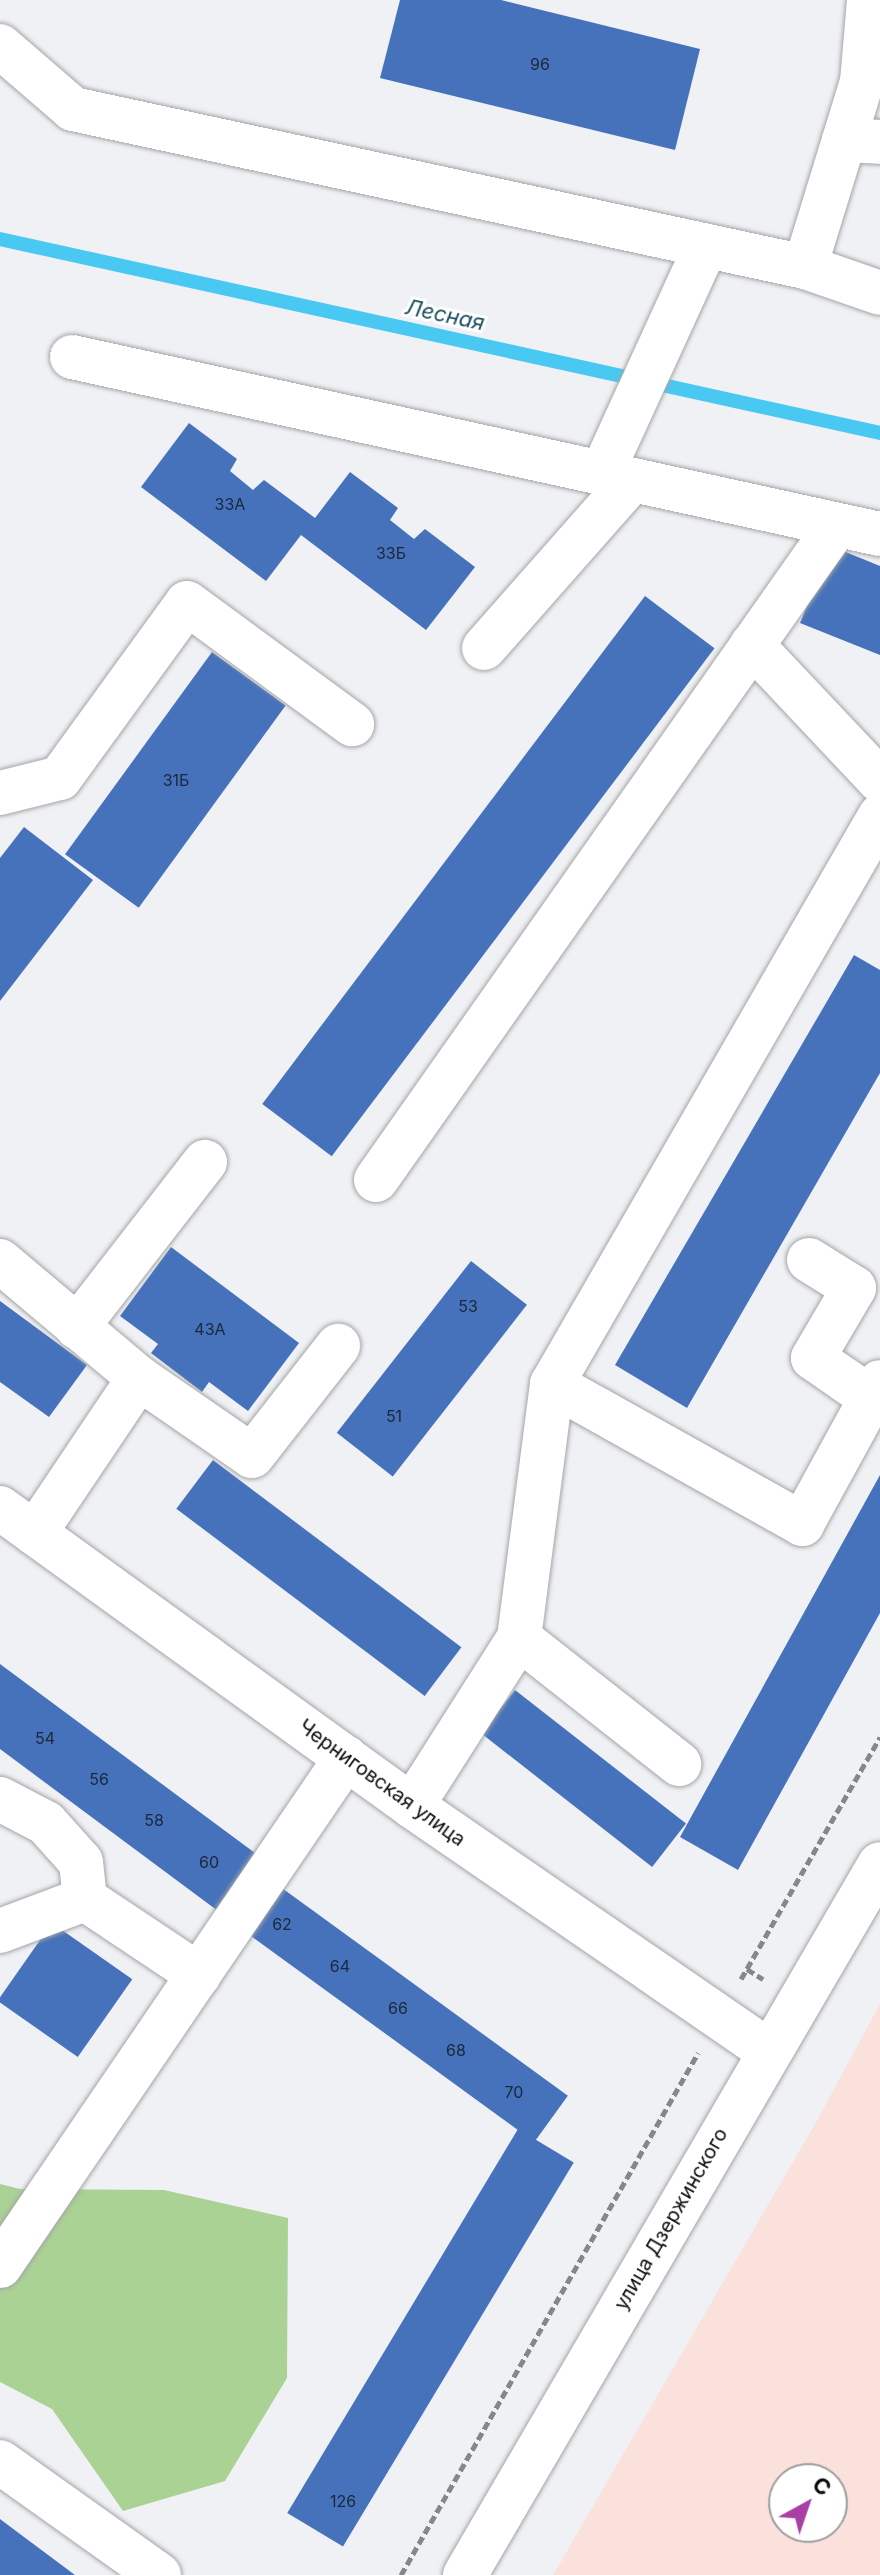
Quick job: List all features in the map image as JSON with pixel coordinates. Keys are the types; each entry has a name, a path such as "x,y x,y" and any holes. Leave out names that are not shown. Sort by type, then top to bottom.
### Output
{"street":[{"path":"805,267 862,141 871,84 869,0"},
{"path":"0,46 73,109 805,267 880,293"},
{"path":"484,648 617,476 706,246"},
{"path":"72,357 880,534"},
{"path":"376,1180 837,525"},
{"path":"0,793 60,778 187,603 352,724"},
{"path":"752,645 880,781"},
{"path":"412,1806 519,1638 552,1384 880,816"},
{"path":"77,1327 205,1162"},
{"path":"552,1384 802,1524 877,1394 813,1358 854,1288 809,1260"},
{"path":"0,1261 139,1378 252,1456 338,1346"},
{"path":"35,1533 139,1378"},
{"name":"Черниговская улица","path":"0,1508 412,1806 718,2019 769,2051"},
{"path":"519,1638 679,1764"},
{"path":"0,2266 346,1758"},
{"path":"0,1799 46,1823 81,1862 85,1899"},
{"name":"улица Дзержинского","path":"465,2575 880,1864"},
{"path":"85,1899 199,1975"},
{"path":"0,1931 85,1899"},
{"path":"0,2462 159,2575"}],"path":[{"path":"401,2575 880,1737"}],"shaded area":[{"path":"880,2004 880,2575 553,2575 815,2124"}],"green space":[{"path":"0,2184 20,2189 164,2190 288,2218 287,2378 225,2481 123,2511 52,2409 0,2382"}],"building":[{"path":"400,0 501,0 700,49 675,150 380,78"},
{"path":"189,423 237,459 230,471 253,490 264,480 315,518 350,472 398,508 390,520 414,539 425,529 475,567 426,630 301,535 266,581 141,487"},
{"path":"831,546 880,566 880,655 800,623"},
{"path":"645,596 714,648 332,1156 262,1104"},
{"path":"212,652 286,705 139,908 65,854"},
{"path":"24,827 93,880 0,1001 0,858"},
{"path":"854,955 880,970 880,1073 687,1408 615,1365"},
{"path":"171,1247 299,1343 248,1411 209,1382 202,1392 151,1353 158,1344 120,1316"},
{"path":"471,1261 527,1305 393,1476 337,1433"},
{"path":"0,1301 87,1365 49,1417 0,1382"},
{"path":"213,1460 461,1647 425,1696 176,1509"},
{"path":"880,1475 880,1613 738,1870 680,1837"},
{"path":"0,1664 259,1856 218,1911 0,1749"},
{"path":"515,1690 686,1824 652,1867 481,1733"},
{"path":"275,1883 568,2096 534,2142 241,1929"},
{"path":"52,1923 132,1979 78,2057 0,2003 0,1997"},
{"path":"518,2129 574,2162 343,2546 287,2513"},
{"path":"0,2519 24,2537 75,2575 0,2575"}],"waterway":[{"name":"Лесная","path":"0,239 880,433"}]}
